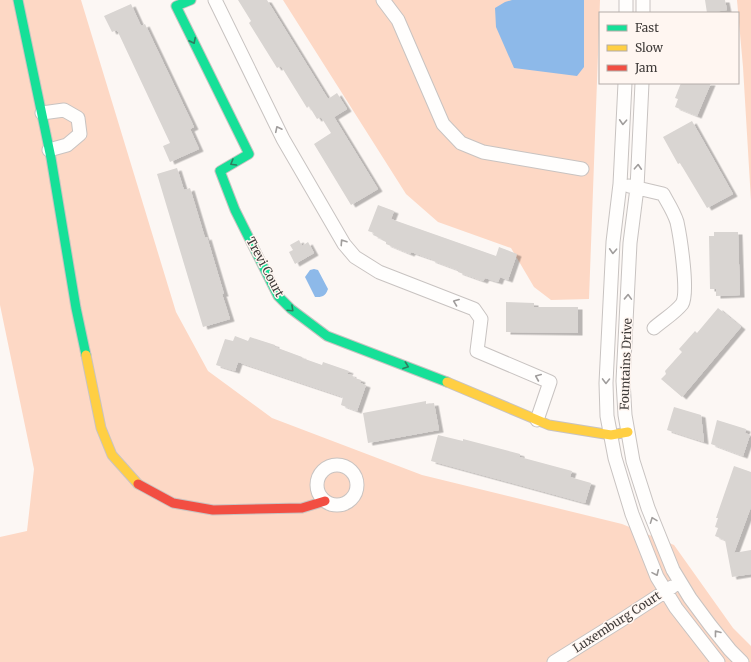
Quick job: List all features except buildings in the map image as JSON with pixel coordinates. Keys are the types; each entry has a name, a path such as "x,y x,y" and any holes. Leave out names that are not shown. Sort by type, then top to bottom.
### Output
{"street":[{"path":"18,0 49,150 76,308 101,428 112,454 139,485 174,503 212,510 302,508 325,501"},
{"name":"Trevi Court","path":"191,0 176,6 249,154 220,171 235,210 278,296 291,309 326,336 421,371 549,425 611,435 628,432"},
{"path":"215,0 283,138 344,244 355,257 380,272 474,310 481,319 477,351 550,382 536,420"},
{"path":"383,0 398,20 443,124 461,143 484,152 582,169"},
{"path":"396,0 398,20"},
{"path":"626,0 626,12"},
{"path":"643,0 643,12"},
{"name":"Fountains Drive","path":"625,84 620,184 613,242 606,383 607,416 616,458 632,514 657,577 696,635 718,662"},
{"name":"Fountains Drive","path":"642,84 637,188 630,243 623,381 625,415 634,462 648,508 673,570 710,625 730,650 742,662"},
{"path":"42,113 64,110 78,118 80,134 67,145 49,150"},
{"path":"620,184 663,194 676,221 681,245 685,294 683,303 676,311 654,328"},
{"name":"Luxemburg Court","path":"554,662 680,582"}],"shaded area":[{"path":"0,0 81,0 176,312 208,371 272,418 422,475 622,524 674,545 733,628 751,646 751,662 0,662 0,537 27,531 34,469 0,305"},
{"path":"283,0 600,0 589,299 551,300 534,287 511,248 438,222 406,194"},
{"path":"737,0 751,0 751,201 743,67"}],"water":[{"path":"512,0 584,0 584,67 577,76 514,68 496,27 495,8"},
{"path":"310,270 318,270 328,289 326,294 321,297 315,297 305,277"}],"traffic: fast":[{"path":"18,0 51,158 76,308 86,355"},
{"path":"191,0 176,6 249,154 220,171 235,210 278,296 291,309 327,336 447,382"}],"traffic: slow":[{"path":"86,355 101,428 112,455 138,484"},
{"path":"447,382 549,425 611,435 628,432"}],"traffic: jam":[{"path":"138,484 173,503 213,510 302,508 325,501"}]}
